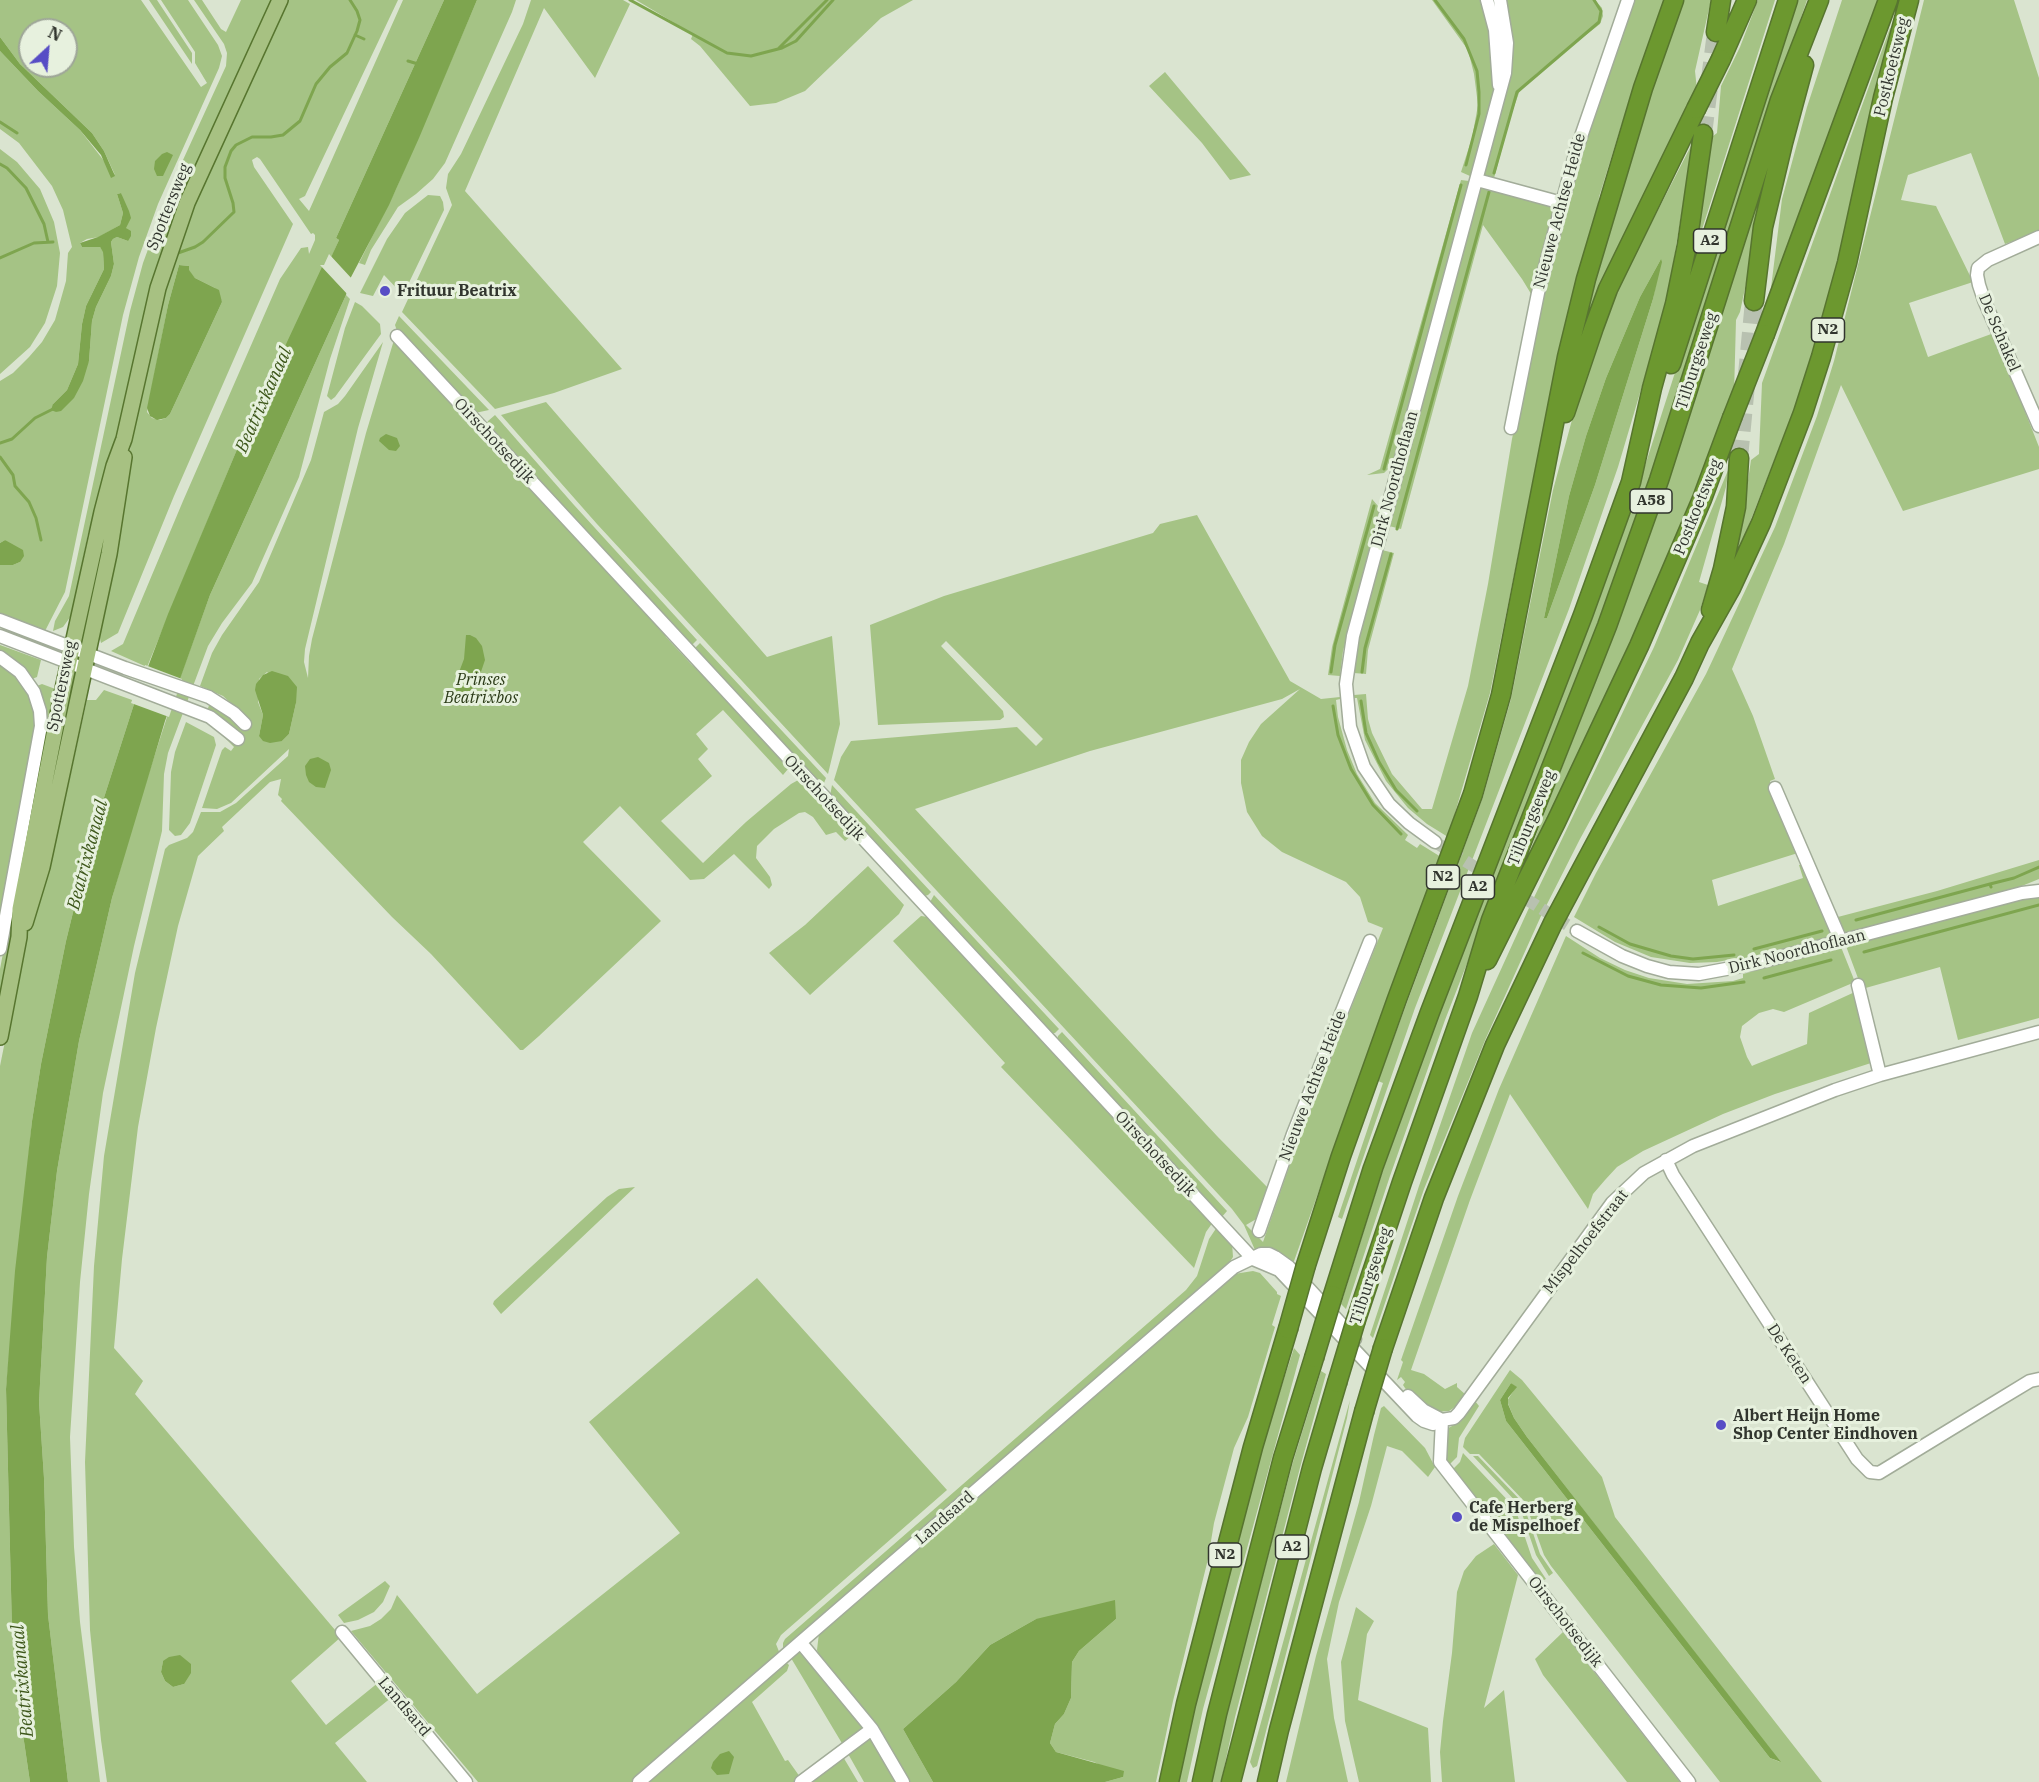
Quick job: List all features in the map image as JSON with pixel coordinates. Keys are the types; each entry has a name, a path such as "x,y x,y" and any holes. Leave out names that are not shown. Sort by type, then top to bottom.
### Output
{"highway":[{"path":"1544,478 1567,357 1586,279 1636,109 1674,0"},
{"path":"1716,32 1721,0"},
{"name":"N2","path":"1169,1782 1186,1704 1253,1447 1306,1265 1341,1156 1473,794 1501,695 1544,478 1608,290 1721,59 1747,0"},
{"name":"A2","path":"1631,482 1663,392 1788,0"},
{"path":"1754,301 1763,228 1820,0"},
{"name":"Tilburgseweg","path":"1231,1782 1312,1468 1356,1320 1491,920 1603,637 1655,491 1780,100 1820,0"},
{"name":"Postkoetsweg","path":"1467,996 1506,926 1640,646 1702,499 1888,0"},
{"name":"Postkoetsweg","path":"1700,643 1731,588 1761,523 1803,413 1847,262 1883,98 1910,0"},
{"name":"Tilburgseweg","path":"1202,1782 1217,1714 1283,1458 1373,1168 1430,1012 1583,615 1631,482 1675,304 1687,245 1703,134"},
{"path":"1700,643 1723,569 1736,507 1739,458"},
{"name":"Tilburgseweg","path":"1267,1782 1364,1412 1383,1348 1434,1198 1495,1045 1563,904 1684,678 1700,643"}],"main road":[{"name":"Spottersweg","path":"0,1037 19,937 20,909 69,663 102,512 124,439 158,288 176,232 280,0"},
{"name":"Spottersweg","path":"19,937 29,914 42,867 86,661 115,520 124,464 124,439"}],"street":[{"name":"Dirk Noordhoflaan","path":"1487,0 1495,30 1499,92"},
{"name":"Dirk Noordhoflaan","path":"1435,842 1409,823 1389,804 1364,767 1350,727 1346,684 1353,636 1505,73 1507,51 1500,0"},
{"name":"Nieuwe Achtse Heide","path":"1511,428 1538,293 1562,203 1591,104 1628,0"},
{"path":"1477,180 1562,203"},
{"name":"De Schakel","path":"2039,237 1988,261 1978,268 1977,275 1984,300 2039,426"},
{"name":"Oirschotsedijk","path":"397,336 1253,1259"},
{"path":"0,620 73,647 86,661 109,678 220,722 238,739"},
{"path":"0,636 69,663 86,661 115,664 209,698 234,713 245,724"},
{"name":"Spottersweg","path":"0,657 20,672 30,686 37,700 41,726 0,949"},
{"path":"1775,788 1841,941"},
{"name":"Dirk Noordhoflaan","path":"2022,892 2039,882"},
{"name":"Dirk Noordhoflaan","path":"1577,931 1622,956 1647,966 1669,972 1699,974 1753,964 2022,892 2039,891"},
{"name":"Nieuwe Achtse Heide","path":"1259,1231 1293,1134 1370,941"},
{"path":"1858,985 1880,1075"},
{"name":"Mispelhoefstraat","path":"1442,1420 1454,1418 1459,1413 1612,1203 1644,1173 1693,1146 1835,1090 1880,1075 2039,1032"},
{"name":"De Keten","path":"1666,1160 1673,1175 1851,1449 1870,1472 1879,1473 2030,1381 2039,1379"},
{"path":"1253,1259 1261,1254 1269,1254 1289,1267 1403,1391 1423,1410 1442,1420"},
{"name":"Landsard","path":"639,1782 1234,1267 1243,1261 1253,1259"},
{"name":"Oirschotsedijk","path":"1442,1420 1440,1462 1689,1782"},
{"name":"Landsard","path":"342,1632 466,1782"},
{"path":"801,1643 872,1729 903,1782"},
{"path":"801,1782 872,1729"}],"green space":[{"path":"0,0 141,0 201,87 207,83 195,63 195,52 161,0 188,0 218,45 222,56 219,68 158,204 139,257 123,315 65,592 45,631 0,616 0,565 13,565 20,562 5,540 0,543 0,381 13,373 29,357 42,342 55,320 66,281 68,253 72,247 63,210 52,186 19,143 0,129 0,51 18,70 18,78 26,78 80,130 115,175 104,151 92,133 35,78 78,78 78,18 18,18 18,61 0,37","holes":["121,193 128,241 117,237 111,242 114,264 92,321 89,361 56,412 53,404 67,390 78,364 86,306 104,269 103,251 100,247 82,247 80,243 99,237 120,225 123,213 117,194"]},
{"path":"149,0 157,0 192,53 192,64"},
{"path":"194,0 202,0 221,29 226,32 241,0 273,0 166,240 113,459 88,534 71,616 63,627 53,631 55,621 69,596 130,311 143,263 172,184 226,66 227,53 224,44"},
{"path":"286,0 398,0 305,196 299,199 309,211 403,0 444,0 336,238 339,240 326,269 238,447 147,667 111,651 123,644 280,279 301,248 308,247 309,254 315,240 315,235 311,234 260,159 257,157 252,160 254,167 293,224 174,496 118,633 101,643 99,635 130,450 158,311 188,215","holes":["179,265 189,266 188,270 195,278 215,288 222,302 170,414 160,420 152,418 147,412 168,305"]},
{"path":"477,0 516,0 445,163 433,179 398,207 371,250 365,265 359,263 396,189"},
{"path":"531,0 623,0 630,4 595,78 544,8 465,191 622,369 554,393 495,409 402,312 452,205 446,188 448,174 461,154 523,24"},
{"path":"636,0 913,0 881,18 805,91 776,103 750,106 700,46 691,39 693,34"},
{"path":"1432,0 1484,0 1487,12 1495,69 1494,88 1473,174 1470,176 1461,172 1472,138 1478,105 1474,74 1468,50"},
{"path":"1503,0 1595,0 1602,8 1603,16 1600,24 1537,73 1520,90 1493,182 1484,177 1508,84"},
{"path":"1632,0 1668,0 1621,126 1599,197 1594,231 1541,442 1490,693 1448,837 1427,824 1408,808 1386,781 1365,740 1357,698 1354,698 1354,695 1366,694 1368,719 1372,733 1392,774 1422,809 1432,809 1468,686 1488,584 1512,439 1541,295 1579,152"},
{"path":"1681,0 1711,0 1695,71 1697,90 1570,368 1648,94"},
{"path":"1758,0 1775,0 1684,286 1709,139 1717,133 1721,86 1740,47"},
{"path":"1795,0 1807,0 1760,137 1650,478 1600,622 1445,1020 1346,1309 1341,1304 1382,1173 1437,1016 1592,619 1642,475"},
{"path":"1842,0 1881,0 1770,296 1782,199 1807,107"},
{"path":"1924,0 2014,0 2039,78 2039,232 2005,244 1971,153 1908,175 1901,200 1936,206 1973,282 1909,303 1928,357 1994,333 2039,447 2039,469 1903,511 1841,385 1784,544 1732,669 1753,716 1775,779 1770,781 1801,852 1712,880 1718,906 1803,878 1799,865 1806,864 1833,937 1739,960 1738,958 1717,962 1690,963 1651,957 1615,942 1574,917 1706,674 1775,527 1817,416 1834,361"},
{"path":"1890,28 1893,29 1857,174 1840,259 1815,356 1737,555 1751,460 1759,454 1762,383"},
{"path":"1165,72 1251,175 1230,180 1202,143 1149,86"},
{"path":"1693,142 1667,302 1618,467 1569,609 1415,1008 1342,1219 1338,1217 1383,1083 1378,1081 1483,797 1511,699 1553,490 1585,372 1617,290","holes":["1661,259 1653,299 1595,485 1547,618 1544,618 1569,496 1586,436 1606,378 1640,297"]},
{"path":"0,149 17,162 40,189 54,222 60,253 57,286 45,323 30,347 0,374"},
{"path":"1773,155 1740,312 1736,320 1734,394 1634,638 1548,824 1523,869 1615,630"},
{"path":"1461,180 1469,181 1470,184 1395,462 1384,473 1367,475 1380,469"},
{"path":"1481,187 1553,204 1557,208 1533,297 1483,225 1401,529 1389,526"},
{"path":"428,195 440,196 444,210 403,295 384,275 373,296 360,293 387,239 405,213"},
{"path":"346,295 350,299 330,359 299,477 252,583 208,646 168,753 164,774 162,831 134,946 103,1093 80,1282 70,1437 74,1547 80,1622 100,1782 68,1782 48,1615 39,1402 47,1257 57,1171 79,1041 112,898 136,813 178,683 210,595"},
{"path":"355,302 380,324 381,334 331,400 327,396 345,328"},
{"path":"399,316 489,410 475,413 397,331 395,325"},
{"name":"Prinses Beatrixbos","path":"394,340 664,632 666,637 788,765 783,775 723,710 696,734 708,749 698,759 712,776 661,821 703,863 746,822 800,779 852,835 845,841 836,832 826,835 813,817 805,812 799,813 774,829 757,846 756,858 770,877 772,885 769,889 734,854 704,879 690,880 620,806 583,842 661,921 523,1050 520,1050 431,954 392,917 281,801 278,795 281,779 270,782 222,827 224,831 198,856 178,926 138,1127 114,1348 143,1381 135,1394 341,1637 291,1681 326,1725 379,1682 392,1697 335,1743 367,1782 107,1782 90,1630 85,1462 94,1266 104,1156 135,973 165,849 187,838 193,832 201,812 220,812 236,803 288,756 289,749 231,803 217,809 202,808 222,750 225,747 231,751 234,747 214,727 203,721 210,703 235,707 223,696 200,686 212,653 222,635 259,582 311,460 324,412 338,404 345,396 383,342 358,428 305,649 304,662 308,678 312,639 366,433","holes":["267,672 296,703 289,734 282,741 259,736 263,715 258,702 259,679","163,1661 184,1684 173,1687 165,1681 161,1672"]},
{"path":"546,402 767,657 832,636 840,724 828,774 597,524 501,415"},
{"path":"495,415 697,640 693,644 688,645 486,426"},
{"path":"1729,468 1726,487 1699,582 1708,585 1700,610 1678,660 1580,839 1541,916 1486,1038 1424,1189 1373,1338 1370,1335 1472,1033 1528,910 1654,647"},
{"path":"1372,499 1381,514 1343,651 1340,676 1328,675 1332,647"},
{"path":"1197,515 1290,681 1321,699 1340,697 1336,700 1338,717 1347,750 1357,774 1375,803 1408,835 1405,840 1417,848 1420,844 1441,857 1388,995 1293,1264 1264,1250 1255,1250 1244,1225 1232,1209 834,780 841,757 851,741 1017,727 1036,746 1043,739 946,641 941,646 1003,711 1004,717 1000,720 878,725 870,625 944,596 1153,533 1160,524","holes":["1300,689 1261,724 1241,760 1241,783 1247,812 1262,836 1282,852 1346,882 1360,897 1368,922 1383,928 1299,1138 1263,1242 1246,1225 1258,1218 1269,1189 1217,1136 915,809 1090,751 1282,699"]},
{"path":"1382,550 1394,553 1368,650 1366,674 1354,673 1359,636"},
{"path":"700,643 826,778 824,783 820,784 694,652"},
{"path":"0,645 41,660 37,677 32,679 0,653"},
{"path":"0,662 14,672 30,693 37,719 0,925"},
{"path":"42,684 58,690 0,1001 0,969 45,731 37,686"},
{"path":"104,690 135,701 92,835 66,941 32,1121 6,1389 12,1630 16,1687 30,1782 0,1782 0,1066 27,932 61,818 87,700 96,700"},
{"path":"186,722 214,737 216,745 190,823 181,835 175,836 169,830 171,772 175,752"},
{"path":"832,785 931,892 928,895 922,897 830,796"},
{"path":"2039,860 2039,879 2012,890 1845,934 1834,918 1937,891"},
{"path":"868,866 904,905 899,914 810,995 769,953 805,925"},
{"path":"2039,894 2039,1018 1958,1040 1940,967 1862,989 1846,946"},
{"path":"934,895 1059,1029 1055,1033 1049,1034 929,904"},
{"path":"921,916 928,917 1213,1222 1206,1232 1194,1268 1001,1067 1005,1063 893,941"},
{"path":"1566,936 1600,958 1625,970 1649,978 1687,984 1733,981 1743,978 1743,974 1841,947 1855,982 1784,1012 1773,1009 1759,1013 1742,1026 1740,1037 1752,1066 1807,1044 1809,1013 1857,991 1871,1063 1775,1094 1723,1114 1643,1151 1617,1167 1593,1194 1588,1209 1510,1094 1470,1200 1411,1370 1424,1374 1445,1389 1457,1383 1457,1387 1466,1395 1449,1411 1434,1412 1407,1391 1401,1377 1397,1380 1403,1362 1401,1360 1458,1196 1499,1089"},
{"path":"1062,1032 1227,1211 1221,1218 1057,1041"},
{"path":"635,1187 501,1314 493,1304 494,1301 607,1197 619,1189"},
{"path":"1217,1227 1232,1243 1233,1257 1227,1266 783,1649 785,1639 1186,1290 1197,1276 1209,1239"},
{"path":"1253,1271 1260,1273 1281,1296 1272,1325 1275,1327 1248,1417 1234,1448 1214,1523 1208,1559 1173,1701 1156,1782 1105,1782 1123,1777 1094,1762 1056,1752 1050,1743 1055,1724 1064,1714 1071,1698 1072,1662 1079,1651 1116,1619 1036,1619 990,1645 956,1682 903,1729 933,1782 908,1782 871,1718 820,1659 817,1650 819,1633 1234,1274"},
{"path":"757,1278 947,1490 781,1635 776,1644 780,1654 632,1782 478,1782 351,1631 370,1626 381,1619 391,1609 397,1595 477,1694 680,1533 589,1422"},
{"path":"1294,1348 1300,1355 1203,1709 1187,1782 1178,1782 1195,1706 1261,1450"},
{"path":"1510,1370 1522,1380 1602,1477 1615,1517 1822,1782 1720,1782 1551,1566 1544,1555 1525,1502 1479,1454 1470,1454 1463,1447 1465,1438","holes":["1511,1383 1516,1387 1507,1401 1514,1418 1527,1437 1780,1762 1770,1758 1506,1421 1500,1400"]},
{"path":"1321,1371 1326,1374 1235,1717 1221,1782 1212,1782 1226,1715 1293,1462"},
{"path":"1350,1400 1257,1766 1253,1768 1250,1762"},
{"path":"1475,1401 1479,1406 1459,1438 1457,1457 1449,1465 1444,1459 1445,1430 1461,1421"},
{"path":"1384,1406 1425,1448 1435,1467 1428,1477 1402,1451 1387,1446 1371,1506 1339,1602 1327,1659 1334,1718 1348,1782 1286,1782 1316,1656 1359,1502 1381,1408"},
{"path":"1463,1453 1515,1508 1532,1558 1546,1579 1540,1582 1453,1469 1460,1462"},
{"path":"1473,1456 1478,1456 1523,1503 1540,1554 1553,1573 1549,1576 1536,1555 1519,1505"},
{"path":"1494,1544 1518,1575 1484,1708 1504,1690 1515,1782 1442,1782 1440,1752 1457,1592 1464,1571 1476,1556"},
{"path":"385,1581 390,1586 383,1602 374,1612 358,1620 344,1623 338,1615"},
{"path":"1356,1607 1374,1621 1367,1634 1358,1700 1428,1728 1431,1782 1359,1782 1345,1721 1341,1662"},
{"path":"1563,1632 1680,1782 1627,1782 1543,1675 1535,1659"},
{"path":"798,1651 866,1729 843,1745 791,1658"},
{"path":"786,1662 789,1665 787,1671 752,1702 785,1761 788,1760 800,1777 795,1782 647,1782"},
{"path":"869,1736 895,1782 864,1782 847,1752"},
{"path":"842,1755 858,1782 805,1782"}],"water":[{"name":"Beatrixkanaal","path":"444,0 477,0 389,205 350,279 346,295 210,595 165,721 112,898 79,1041 57,1171 47,1257 39,1402 48,1615 68,1782 30,1782 16,1687 12,1630 6,1389 15,1271 32,1121 66,941 92,835 135,701 168,614 238,447 322,267 326,268 339,240 336,238"},
{"path":"0,37 18,61 18,70 0,51"},
{"path":"26,78 35,78 92,133 104,151 115,176 111,178 101,155 80,130"},
{"path":"167,152 173,155 163,176 157,176 154,169 155,161"},
{"path":"121,193 131,218 126,228 131,231 131,236 128,241 117,237 111,242 114,264 92,321 89,361 83,381 74,398 61,411 56,412 51,410 53,404 67,390 78,364 86,306 104,269 103,252 100,247 82,247 80,243 98,237 120,225 123,213 117,194"},
{"path":"1661,259 1653,299 1595,485 1547,618 1544,618 1569,496 1586,436 1606,378 1640,297"},
{"path":"179,265 189,266 195,278 219,290 222,302 170,414 166,418 157,420 150,416 147,408 168,305"},
{"path":"386,434 397,438 400,446 396,451 389,450 379,441"},
{"path":"5,540 23,550 24,556 20,562 13,565 0,565 0,543"},
{"path":"466,635 476,638 482,646 485,660 471,701 464,703 457,700 455,692 456,680 464,659"},
{"path":"272,671 288,676 297,687 289,734 282,741 270,743 263,741 259,736 263,715 255,690 256,684 263,675"},
{"path":"318,757 329,763 331,770 325,788 316,787 309,782 306,775 305,766 310,759"},
{"path":"1511,1383 1517,1387 1508,1398 1508,1404 1527,1437 1781,1762 1770,1758 1506,1421 1500,1400"},
{"path":"1115,1600 1116,1619 1079,1651 1072,1662 1071,1698 1064,1714 1055,1724 1050,1743 1056,1752 1124,1771 1123,1777 1105,1782 933,1782 903,1729 956,1682 990,1645 1036,1619"},
{"path":"180,1655 191,1664 191,1673 184,1684 173,1687 165,1681 161,1672 163,1661"},
{"path":"729,1751 734,1757 729,1774 717,1775 711,1768 713,1762 720,1754"}],"pier":[{"path":"329,254 353,280 349,296 320,265 324,265"},
{"path":"145,665 182,679 169,717 131,703"}],"waterway":[{"path":"178,253 203,242 234,212 225,178 225,167 236,145 252,137 283,135 300,121 316,84 330,67 347,53 360,20 350,0"},
{"path":"630,0 727,53 751,56 782,48 796,41 833,0"},
{"path":"778,49 827,0"},
{"path":"1435,0 1464,39 1477,71 1479,114 1466,165"},
{"path":"1494,173 1517,92 1599,22 1601,11 1594,0"},
{"path":"355,35 364,39"},
{"path":"408,61 418,64"},
{"path":"0,122 17,133"},
{"path":"0,164 7,168 26,188 44,224 48,242"},
{"path":"1384,469 1461,185"},
{"path":"1397,529 1489,192"},
{"path":"0,258 34,243 53,242"},
{"path":"152,244 156,245"},
{"path":"0,443 12,439 35,418 53,409"},
{"path":"0,457 13,475 15,486 29,502 36,518 41,540"},
{"path":"1331,672 1335,645 1374,506"},
{"path":"1362,672 1365,648 1391,554"},
{"path":"1361,701 1366,733 1379,762 1396,790 1417,811"},
{"path":"1333,706 1338,735 1351,769 1373,805 1401,834"},
{"path":"1990,884 2014,878 2039,867"},
{"path":"1856,920 1990,884 1991,887"},
{"path":"1864,952 2039,905"},
{"path":"1599,927 1630,944 1671,956 1693,959 1734,955"},
{"path":"1754,949 1822,931"},
{"path":"1583,953 1628,976 1661,985 1701,988 1744,982"},
{"path":"1764,978 1831,960"}],"tunnel":[{"path":"1703,134 1716,32"},
{"path":"1739,458 1754,301"},
{"path":"1435,842 1577,931"}],"place":[{"name":"Frituur Beatrix","path":"385,291"},
{"name":"Albert Heijn Home Shop Center Eindhoven","path":"1721,1425"},
{"name":"Cafe Herberg de Mispelhoef","path":"1457,1517"}]}
